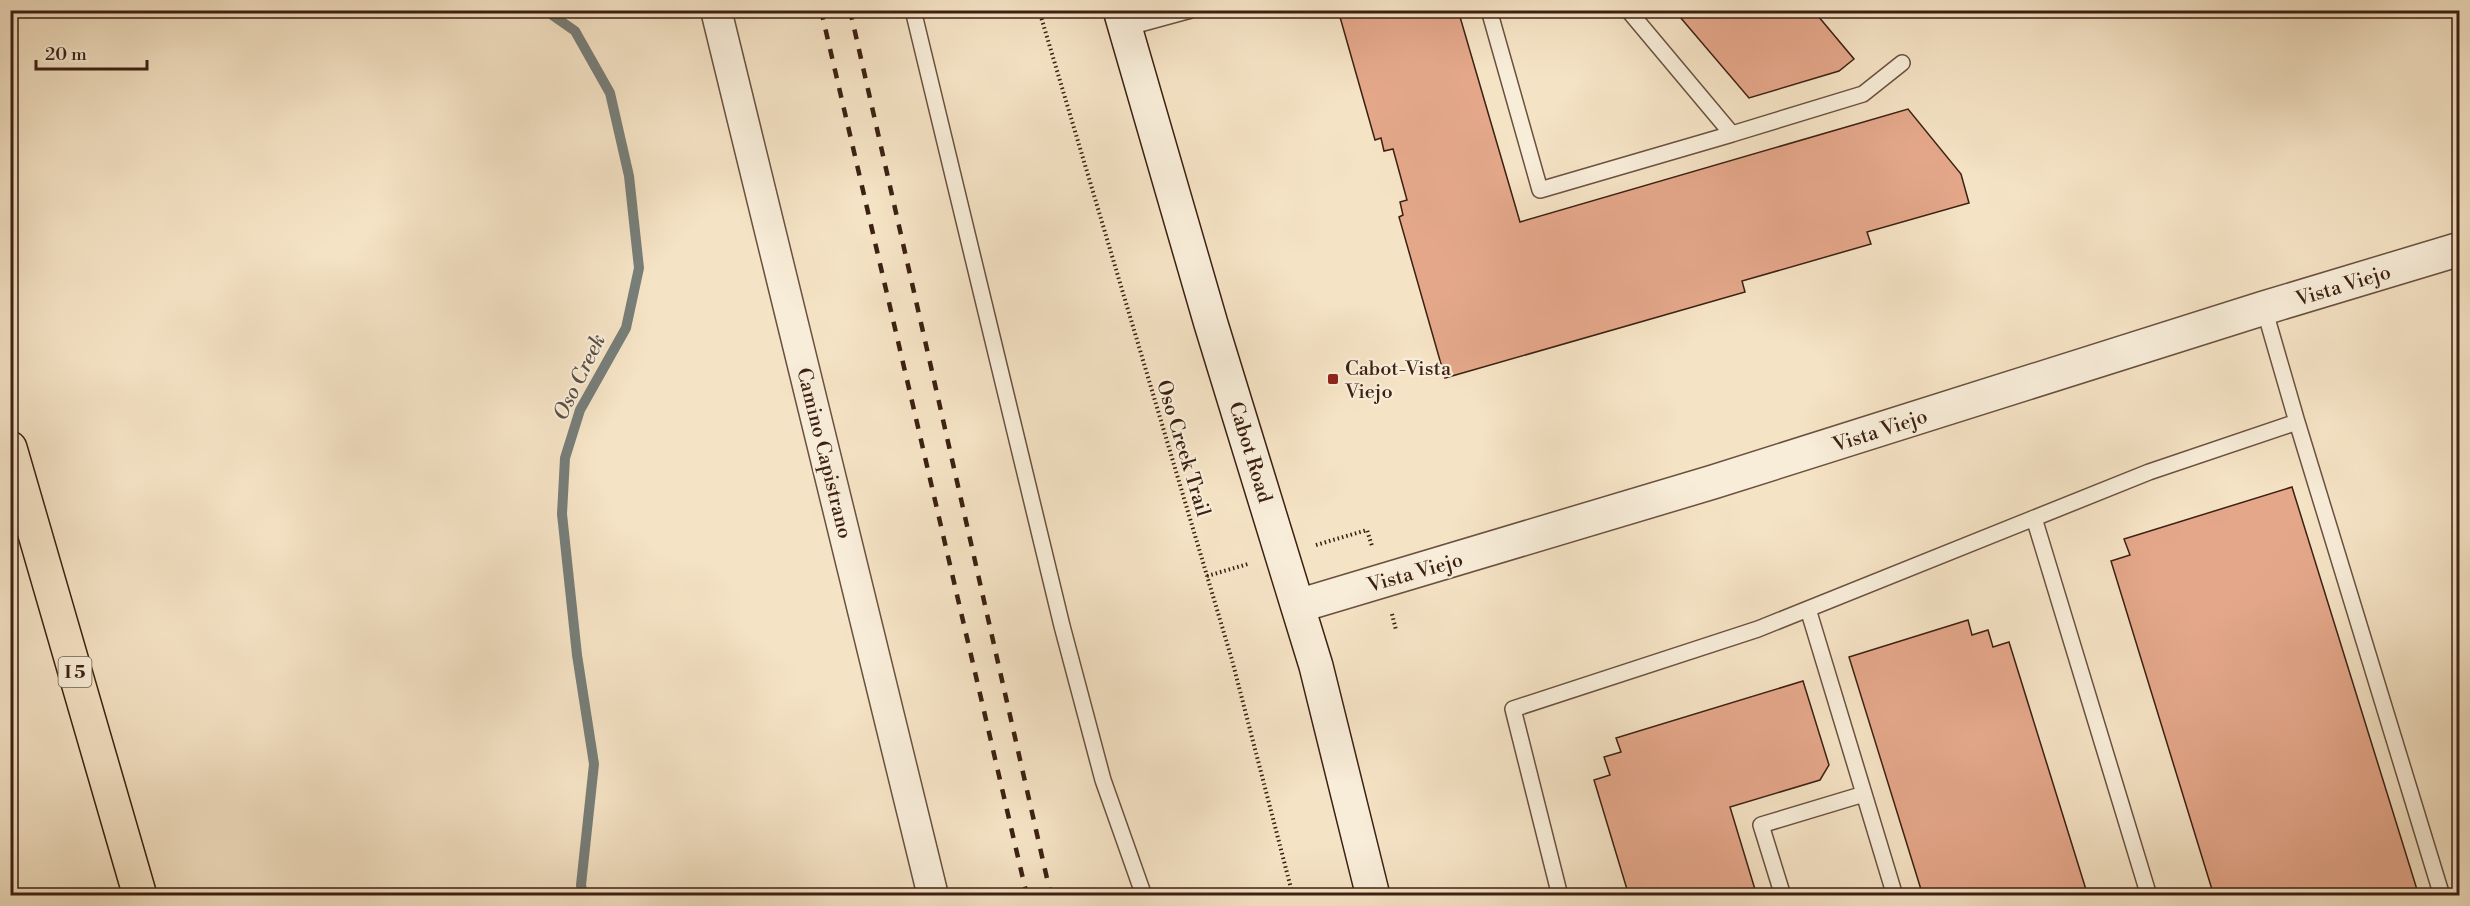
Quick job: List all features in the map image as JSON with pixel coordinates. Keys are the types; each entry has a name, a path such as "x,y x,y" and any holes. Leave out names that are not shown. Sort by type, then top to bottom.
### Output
{"highway":[{"name":"I 5","path":"10,448 141,896"}],"street":[{"name":"Camino Capistrano","path":"716,10 933,896"},
{"name":"Cabot Road","path":"1123,19 1211,324 1316,666 1373,896"},
{"name":"Vista Viejo","path":"1298,606 1713,482 2264,308 2460,249"}],"lane":[{"path":"914,10 1062,626 1103,780 1144,896"},
{"path":"1123,19 1191,10"},
{"path":"1489,10 1540,190 1863,94 1902,63"},
{"path":"1628,10 1732,134"},
{"path":"2264,308 2442,896"},
{"path":"1560,896 1514,710 1758,629 2149,472 2297,422"},
{"path":"2034,518 2149,896"},
{"path":"1808,609 1895,896"},
{"path":"1783,896 1761,825 1864,794"}],"path":[{"name":"Oso Creek Trail","path":"1039,10 1232,660 1293,896"}],"building":[{"path":"1338,10 1458,10 1520,222 1908,109 1961,174 1969,203 1867,232 1871,244 1742,281 1745,292 1445,378 1399,217 1403,215 1400,202 1407,200 1393,149 1384,151 1381,138 1375,140"},
{"path":"1674,10 1813,10 1854,59 1839,71 1749,98"},
{"path":"2292,487 2419,896 2214,896 2111,561 2130,555 2124,539"},
{"path":"1968,620 1972,635 1988,630 1993,647 2009,642 2088,896 1923,896 1849,657"},
{"path":"1803,681 1829,765 1820,780 1730,807 1757,896 1629,896 1594,780 1610,775 1604,757 1621,752 1616,738"}],"waterway":[{"name":"Oso Creek","path":"545,10 575,31 610,93 629,176 639,268 626,328 580,410 565,458 562,514 577,655 594,764 581,885 583,896"}],"railway":[{"path":"821,10 1027,896"},
{"path":"850,10 1051,896"}],"place":[{"name":"Cabot-Vista Viejo","path":"1333,379"}]}
